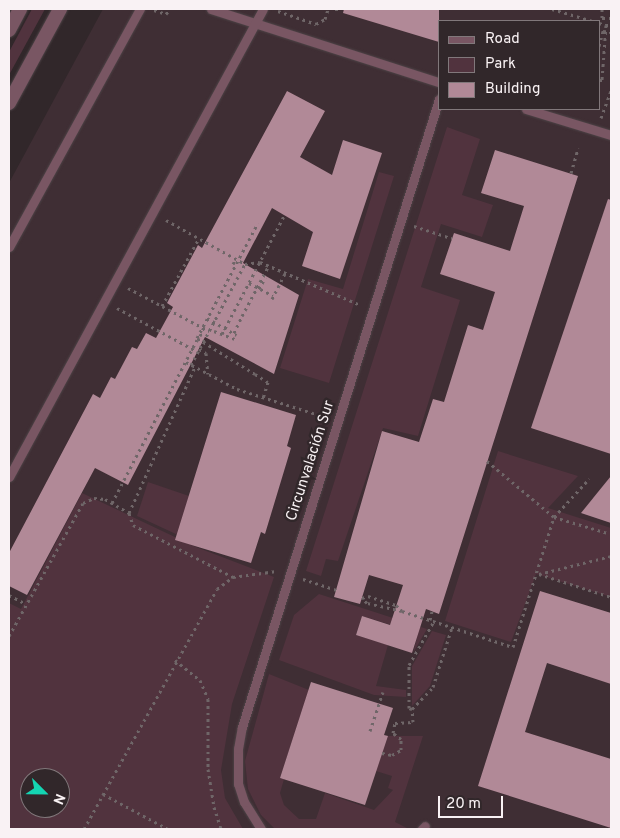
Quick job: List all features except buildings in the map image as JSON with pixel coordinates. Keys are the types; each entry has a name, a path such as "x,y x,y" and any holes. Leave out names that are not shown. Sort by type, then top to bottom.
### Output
{"street":[{"path":"9,30 20,9"},
{"path":"9,103 60,9"}],"lane":[{"path":"9,247 140,9"},
{"path":"211,9 438,82"},
{"path":"10,473 262,9"},
{"name":"Circunvalación Sur","path":"261,829 244,802 238,784 238,749 242,726 438,102"},
{"path":"529,110 611,135"}],"path":[{"path":"156,11 166,14 170,9"},
{"path":"273,9 316,24 325,20 328,9"},
{"path":"335,9 340,9"},
{"path":"552,9 561,10 590,20"},
{"path":"602,9 602,18 611,18"},
{"path":"600,23 611,25"},
{"path":"600,80 602,80 606,25"},
{"path":"605,32 611,32"},
{"path":"600,44 605,32"},
{"path":"596,130 611,90"},
{"path":"571,173 578,148"},
{"path":"222,334 284,216"},
{"path":"164,219 245,264 260,262 358,304"},
{"path":"258,223 197,338 268,382 263,398"},
{"path":"413,226 452,238"},
{"path":"162,306 199,238"},
{"path":"233,264 236,259"},
{"path":"191,365 245,264"},
{"path":"235,336 268,265"},
{"path":"249,283 273,297 285,273"},
{"path":"260,289 263,277"},
{"path":"127,288 211,330 235,336"},
{"path":"116,308 193,349 206,353 208,374"},
{"path":"207,318 235,336"},
{"path":"200,336 202,326"},
{"path":"112,504 197,340"},
{"path":"186,362 208,374 263,398 322,416"},
{"path":"195,367 129,513 133,525 233,577"},
{"path":"487,461 554,517 611,534"},
{"path":"402,611 396,605 368,596 362,598 367,603 402,611 513,647 538,574 554,517 589,479"},
{"path":"9,636 83,504 100,497 129,513"},
{"path":"538,574 611,556"},
{"path":"84,829 175,660 217,590 233,577 278,571"},
{"path":"538,574 611,597"},
{"path":"300,578 336,590"},
{"path":"9,594 26,604"},
{"path":"430,620 432,612"},
{"path":"382,753 392,755 401,750 402,742 392,733 395,722 413,722 412,709 409,708 409,665 434,621"},
{"path":"412,709 433,687 452,627"},
{"path":"175,660 200,680 208,698 208,769 214,807 221,829"},
{"path":"370,731 383,692"},
{"path":"103,794 168,829"}],"shaded area":[{"path":"103,9 611,9 611,829 9,829 9,183"}],"green space":[{"path":"32,9 45,9 9,75 9,52"},
{"path":"447,127 480,139 462,195 493,205 482,237 441,224 421,287 460,300 418,436 383,428 338,561 326,559 321,576 306,571"},
{"path":"379,172 394,176 329,383 280,368 308,279 343,289"},
{"path":"498,451 578,476 548,508 611,528 611,597 536,574 511,642 445,621"},
{"path":"148,482 189,496 178,535 137,516"},
{"path":"82,493 196,547 274,577 232,704 221,770 225,798 243,829 9,829 9,603 21,609"},
{"path":"319,594 427,629 413,653 418,633 362,616 356,635 388,645 376,686 406,690 406,697 374,695 279,660 294,615"},
{"path":"432,631 446,635 430,686 412,706 412,666"},
{"path":"269,674 309,690 280,778 284,779 280,793 284,805 299,819 316,819 325,793 374,810 393,790 388,788 392,776 376,771 388,736 423,736 395,822 409,829 275,829 261,815 248,789 245,761"}]}
